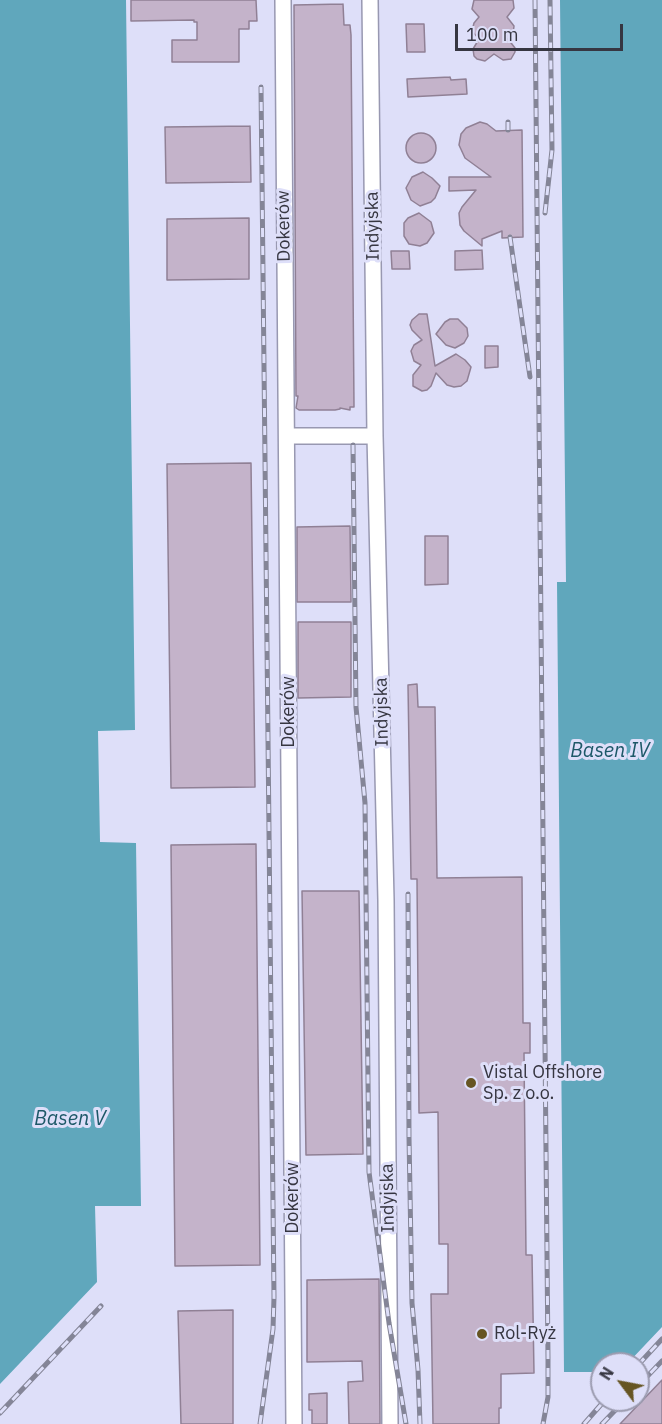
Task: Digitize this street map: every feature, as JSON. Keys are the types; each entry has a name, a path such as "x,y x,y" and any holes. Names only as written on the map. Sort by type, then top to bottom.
{"lane":[{"name":"Dokerów","path":"283,0 294,1424"},
{"name":"Indyjska","path":"370,0 375,436 386,888 390,1424"},
{"path":"286,436 375,436"}],"water":[{"name":"Basen V","path":"0,0 126,0 135,730 98,731 100,842 136,843 141,1206 95,1206 97,1282 0,1384"},
{"name":"Basen IV","path":"560,0 662,0 662,1327 638,1352 590,1352 590,1372 564,1372 557,582 566,582"}],"building":[{"path":"131,0 256,0 257,21 249,21 249,29 239,29 239,62 172,62 172,40 197,40 197,22 194,20 131,21"},
{"path":"474,0 513,0 514,8 507,17 514,26 513,34 508,39 515,48 511,59 503,60 494,54 485,61 474,56 473,49 479,39 472,31 479,17 472,9"},
{"path":"343,4 344,25 350,25 351,35 354,407 350,407 350,410 340,408 299,410 296,408 298,396 296,396 294,5"},
{"path":"406,24 424,24 425,52 407,52"},
{"path":"450,77 451,80 466,79 467,94 408,97 407,79"},
{"path":"480,122 496,131 522,130 523,237 502,238 502,231 482,239 482,246 460,225 459,213 476,190 449,191 449,177 491,177 465,158 459,145 461,134 466,128"},
{"path":"250,126 251,182 166,183 165,127"},
{"path":"421,133 432,137 436,148 432,159 421,163 410,159 406,148 410,137"},
{"path":"423,172 440,186 431,202 420,206 411,200 406,188 412,177"},
{"path":"419,213 431,222 434,233 427,243 420,246 409,244 404,236 404,223 408,218"},
{"path":"249,218 249,279 167,280 167,219"},
{"path":"482,250 483,269 455,270 455,251"},
{"path":"391,251 409,251 410,269 392,269"},
{"path":"419,314 427,314 435,366 456,354 471,367 467,381 461,386 447,385 436,373 427,390 422,391 413,386 413,375 421,365 414,361 411,351 414,345 422,340 410,325"},
{"path":"450,319 458,319 467,328 468,336 464,343 455,348 446,345 436,334"},
{"path":"485,346 498,346 498,367 485,368"},
{"path":"251,463 255,787 171,788 167,464"},
{"path":"350,526 351,602 297,602 297,527"},
{"path":"425,536 448,536 448,584 425,585"},
{"path":"298,622 351,622 351,697 298,698"},
{"name":"Vistal Offshore Sp. z o.o.","path":"417,684 418,707 435,707 437,878 522,877 523,1023 530,1023 530,1053 524,1053 526,1255 532,1255 534,1373 501,1374 499,1424 433,1424 431,1294 448,1294 448,1244 439,1244 438,1112 419,1113 417,879 411,879 408,685"},
{"path":"256,844 260,1265 175,1266 171,845"},
{"path":"302,891 359,891 363,1154 306,1155"},
{"path":"379,1279 380,1424 349,1424 348,1382 363,1381 362,1361 307,1362 307,1280"},
{"path":"233,1310 233,1424 181,1424 178,1311"},
{"path":"662,1380 662,1424 620,1424 631,1412 650,1412 650,1393"},
{"path":"327,1393 327,1424 312,1424 309,1394"}],"railway":[{"path":"535,0 548,1357 548,1397 543,1424"},
{"path":"545,213 552,150 550,0"},
{"path":"260,1424 273,1329 274,1297 261,87"},
{"path":"508,122 508,130"},
{"path":"510,237 530,377"},
{"path":"353,445 356,707 365,803 369,1172 389,1323 406,1424"},
{"path":"408,894 412,1303 420,1424"},
{"path":"0,1413 101,1306"},
{"path":"650,1352 662,1339"},
{"path":"650,1374 662,1361"},
{"path":"584,1424 594,1412"},
{"path":"602,1424 614,1412"}],"place":[{"name":"Vistal Offshore Sp. z o.o.","path":"471,1083"},
{"name":"Rol-Ryż","path":"482,1334"}]}
